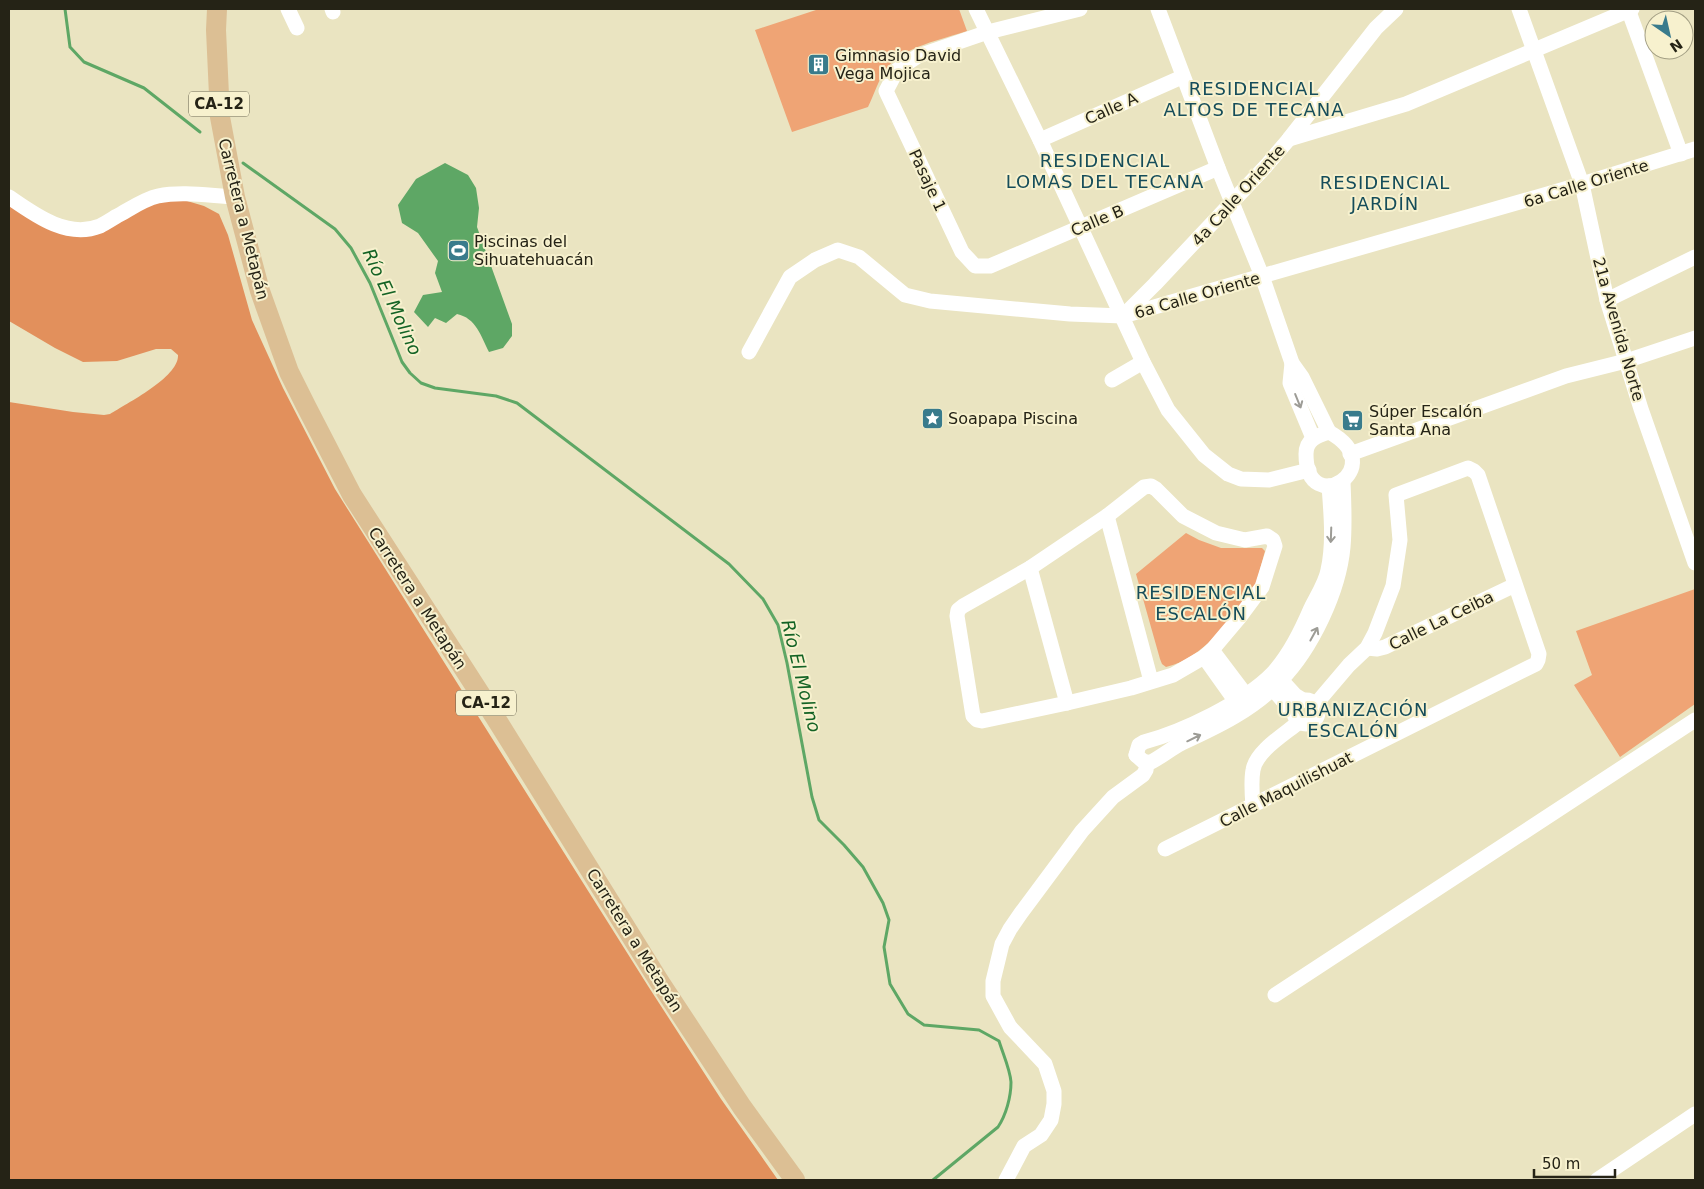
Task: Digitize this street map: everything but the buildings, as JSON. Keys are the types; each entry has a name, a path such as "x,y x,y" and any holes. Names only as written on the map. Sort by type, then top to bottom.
{"main road":[{"name":"Carretera a Metapán","path":"217,9 216,30 220,117 235,197 260,291 289,372 352,495 500,725 659,981 742,1107 795,1180"}],"street":[{"path":"288,9 297,28"},
{"path":"976,9 1040,140 1143,362 1168,410 1204,455 1228,474 1241,479 1269,480 1309,470"},
{"path":"988,32 1080,9"},
{"path":"1158,9 1182,77 1262,276 1292,363 1302,377 1329,432 1340,438 1350,454 1351,471 1336,484 1320,484 1309,470 1306,449 1313,438 1329,432"},
{"path":"1289,138 1376,28 1396,9"},
{"name":"21a Avenida Norte","path":"1519,9 1582,184 1607,300 1695,563"},
{"path":"1629,9 1688,152"},
{"name":"4a Calle Oriente","path":"1123,316 1233,202 1289,138 1406,104 1629,9"},
{"name":"Pasaje 1","path":"975,266 962,252 886,90 897,70 918,56 988,32"},
{"name":"Calle A","path":"1040,140 1182,77"},
{"name":"6a Calle Oriente","path":"748,352 790,277 815,260 838,250 860,257 905,296 1070,314 1123,316 1688,152"},
{"name":"Calle B","path":"975,266 990,266 1218,168"},
{"path":"9,197 37,216 65,229 84,229 99,226 138,204 157,196 235,197"},
{"path":"1607,300 1695,257"},
{"path":"1350,454 1566,376 1626,361 1695,338"},
{"path":"1112,380 1143,362"},
{"path":"1292,363 1290,383 1313,438"},
{"path":"1297,718 1296,705 1309,702 1367,648 1375,633 1393,586 1400,540 1396,495 1468,468 1474,471 1478,475 1515,584"},
{"path":"1143,758 1173,748 1222,724 1244,702 1273,680 1294,644 1328,571 1331,520 1336,484"},
{"path":"1151,486 1183,516 1216,533 1244,540 1267,536 1275,546 1262,588 1208,654 1173,674 1151,681 1067,704 982,721 977,720 973,716 957,616 958,610 1030,568 1106,516 1144,487 1151,486"},
{"path":"1106,516 1151,681"},
{"path":"1030,568 1067,704"},
{"name":"Calle La Ceiba","path":"1367,648 1377,649 1385,647 1515,584"},
{"name":"Calle Maquilishuat","path":"1166,849 1536,664 1539,654 1515,584"},
{"path":"1208,654 1244,702"},
{"path":"1273,680 1317,709 1316,718 1308,723 1297,718 1273,680"},
{"path":"1006,1180 1024,1146 1041,1135 1051,1120 1054,1091 1045,1064 1010,1027 993,996 993,982 1002,944 1026,905 1082,831 1113,797 1143,775 1146,770 1139,745 1244,702"},
{"path":"1253,806 1253,768 1258,757 1297,718"},
{"path":"1275,995 1695,720"},
{"path":"1596,1180 1695,1114"}],"shaded area":[{"path":"819,9 959,9 967,31 903,54 887,68 868,107 792,132 755,30"},
{"name":"Piscinas del Sihuatehuacán","path":"445,163 468,175 476,188 479,208 477,227 512,324 512,336 503,348 489,352 477,328 464,316 457,314 446,323 435,318 428,327 414,312 423,295 442,292 435,273 438,261 418,233 402,223 398,205 416,179"},
{"path":"177,198 204,206 219,214 228,235 252,320 283,388 335,489 648,986 721,1099 778,1180 9,1180 9,402 73,412 110,414 151,389 170,372 176,363 178,355 171,349 156,349 117,361 83,362 9,321 9,203 71,233 146,205"},
{"path":"1186,533 1221,548 1262,548 1265,551 1252,593 1224,626 1204,647 1192,656 1166,667 1160,659 1136,574"},
{"path":"1695,589 1695,704 1620,757 1574,685 1592,675 1576,631"}],"waterway":[{"name":"Río El Molino","path":"65,9 70,47 84,62 144,88 200,132"},
{"name":"Río El Molino","path":"243,163 335,229 351,248 370,283 402,362 421,383 435,388 496,396 517,403 729,564 763,599 778,625 812,797 819,820 863,867 883,903 889,920 884,947 890,984 908,1014 924,1025 979,1030 999,1041 1008,1067 1011,1082 1010,1094 1006,1111 998,1127 933,1180"}],"place":[{"name":"Gimnasio David Vega Mojica","path":"819,64"},
{"name":"Piscinas del Sihuatehuacán","path":"458,250"},
{"name":"Soapapa Piscina","path":"932,418"},
{"name":"Súper Escalón Santa Ana","path":"1353,420"}],"district":[{"name":"RESIDENCIAL ALTOS DE TECANA","path":"1254,99"},
{"name":"RESIDENCIAL LOMAS DEL TECANA","path":"1105,171"},
{"name":"RESIDENCIAL JARDÍN","path":"1385,193"},
{"name":"RESIDENCIAL ESCALÓN","path":"1201,603"},
{"name":"URBANIZACIÓN ESCALÓN","path":"1353,720"}]}
